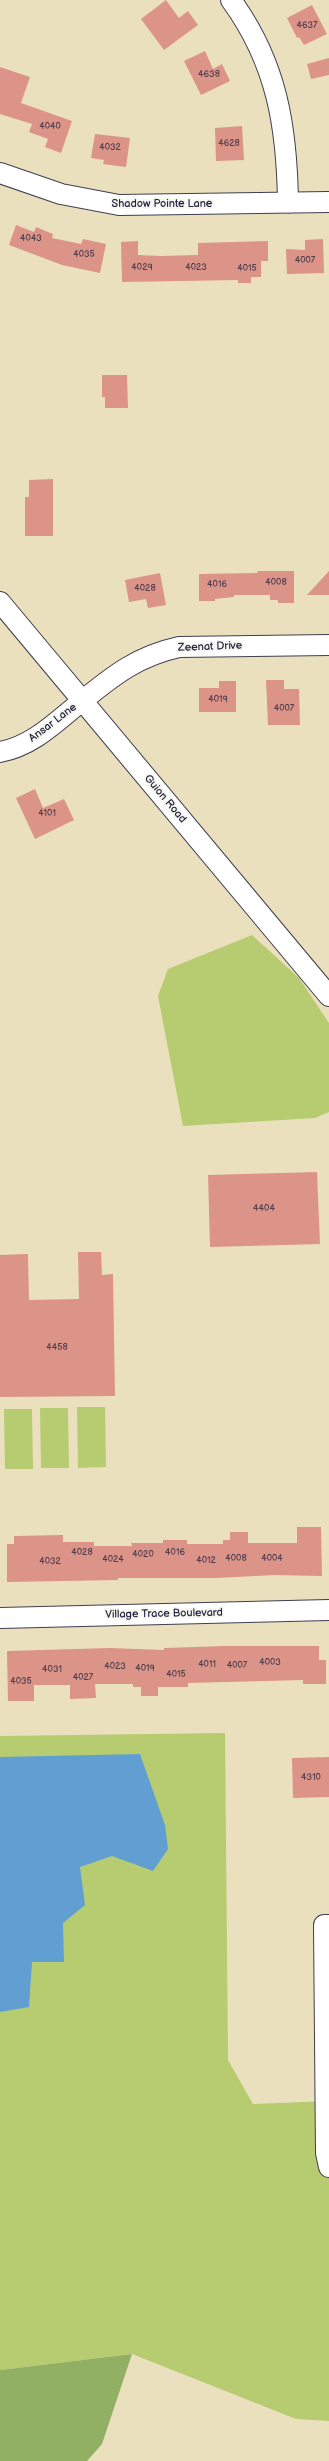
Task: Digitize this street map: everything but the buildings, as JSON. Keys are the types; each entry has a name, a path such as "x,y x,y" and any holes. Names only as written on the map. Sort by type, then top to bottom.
{"street":[{"path":"231,0 261,52 277,96 287,151 288,203"},
{"name":"Shadow Pointe Lane","path":"0,173 61,194 104,204 329,202"},
{"name":"Guion Road","path":"0,602 329,996"},
{"name":"Zeenat Drive","path":"83,700 131,665 148,655 179,646 329,645"},
{"name":"Ansar Lane","path":"0,752 36,738 83,700"},
{"name":"Village Trace Boulevard","path":"0,1618 329,1610"},
{"path":"329,1925 324,1925 324,2067 326,2154 329,2167"}],"green space":[{"path":"252,935 299,978 329,1023 329,1112 315,1118 183,1126 158,996 168,969"},
{"path":"77,1407 105,1407 106,1467 78,1468"},
{"path":"40,1408 68,1408 69,1468 41,1468"},
{"path":"4,1409 32,1409 33,1469 5,1469"},
{"path":"225,1733 228,2060 253,2104 329,2101 329,2421 296,2419 132,2354 0,2370 0,1736"},
{"path":"132,2354 102,2444 87,2461 0,2461 0,2370"}],"water":[{"path":"140,1754 165,1825 168,1849 153,1871 112,1856 80,1867 85,1905 63,1923 64,1962 32,1962 29,2007 0,2012 0,1757"}]}
